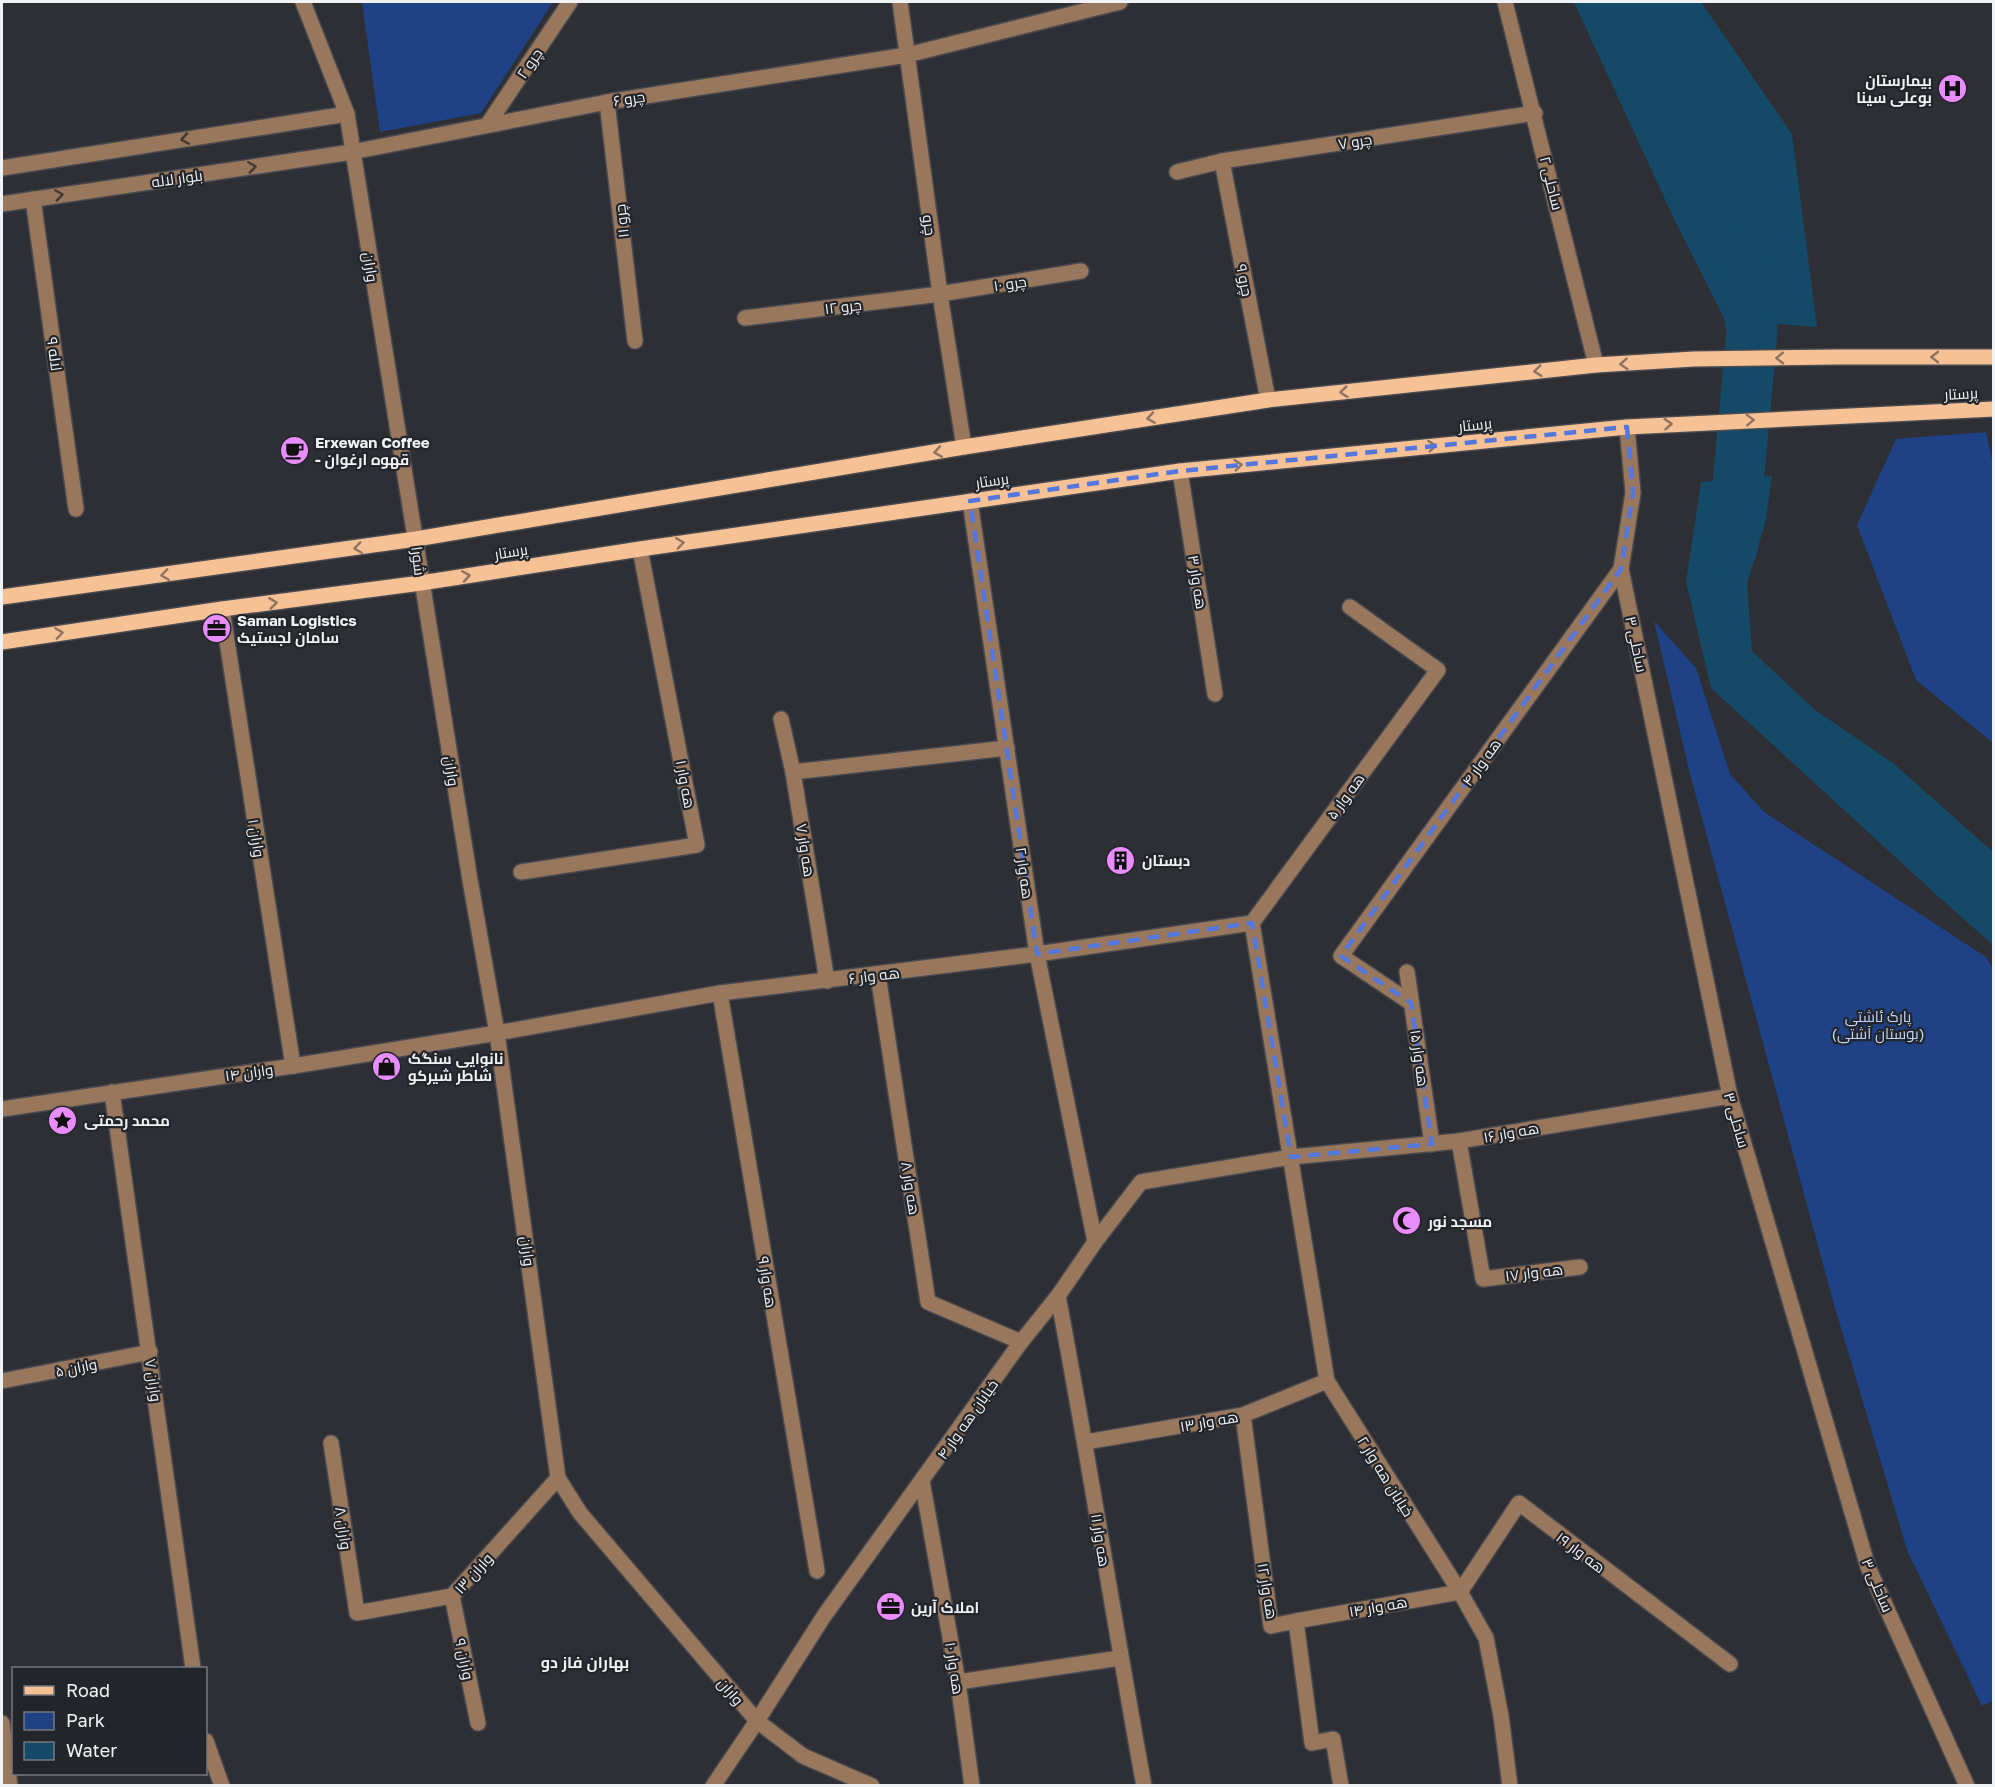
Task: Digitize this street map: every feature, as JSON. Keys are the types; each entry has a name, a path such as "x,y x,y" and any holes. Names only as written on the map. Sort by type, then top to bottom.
{"main road":[{"name":"پرستار","path":"2,597 416,539 964,447 1268,400 1596,365 1694,359 1994,357"},
{"name":"پرستار","path":"2,642 222,609 422,583 1180,471 1626,427 1994,409"}],"street":[{"name":"واران","path":"303,2 347,114 416,539"},
{"name":"چرو ۲","path":"488,124 570,2"},
{"name":"چرو","path":"900,2 940,294 964,447"},
{"name":"چرو ۶","path":"352,152 606,102 907,55 1120,2"},
{"name":"ساحلی ۲","path":"1505,2 1535,113 1596,365"},
{"name":"چرو ۱۱","path":"606,102 635,341"},
{"name":"چرو ۷","path":"1177,172 1222,161 1535,113"},
{"path":"2,168 347,114"},
{"name":"بلوار لاله","path":"2,204 352,152"},
{"name":"چرو ۹","path":"1222,161 1268,400"},
{"name":"لاله ۹","path":"33,199 76,509"},
{"name":"چرو ۱۰","path":"940,294 1081,271"},
{"name":"چرو ۱۲","path":"745,318 940,294"},
{"name":"ساحلی ۳","path":"1626,427 1634,494 1621,569 1730,1096 1868,1567 1967,1785"},
{"name":"هه وار ۳","path":"1180,471 1215,694"},
{"name":"هه وار ۲","path":"970,501 1037,954 1095,1242"},
{"name":"شورا","path":"416,539 422,583"},
{"name":"هه وار ۱","path":"521,872 697,845 640,549"},
{"name":"هه وار ۴","path":"1411,1002 1341,956 1621,569"},
{"name":"واران","path":"422,583 497,1033 558,1478 580,1513 758,1721 803,1756 872,1785"},
{"name":"هه وار ۵","path":"1252,923 1438,670 1350,607"},
{"name":"واران ۱","path":"222,609 293,1066"},
{"name":"هه وار ۷","path":"781,719 793,772 827,981"},
{"path":"793,772 1007,748"},
{"name":"هه وار ۶","path":"497,1033 720,993 878,975 1252,923"},
{"name":"خیابان هه وار ۲","path":"1252,923 1327,1381 1460,1592 1486,1638 1501,1716 1510,1785"},
{"name":"هه وار ۱۵","path":"1407,972 1432,1144"},
{"name":"هه وار ۸","path":"878,975 928,1302 1021,1342"},
{"name":"هه وار ۹","path":"720,993 816,1571"},
{"name":"واران ۱۴","path":"2,1109 497,1033"},
{"name":"واران ۷","path":"112,1092 193,1667"},
{"name":"هه وار ۱۶","path":"1291,1157 1459,1141 1730,1096"},
{"name":"هه وار ۱۷","path":"1459,1141 1483,1279 1580,1267"},
{"name":"خیابان هه وار ۴","path":"713,1785 758,1721 824,1616 1021,1342 1058,1296 1095,1242 1141,1182 1291,1157"},
{"name":"هه وار ۱۱","path":"1058,1296 1086,1442 1120,1658 1144,1785"},
{"name":"واران ۵","path":"2,1381 150,1352"},
{"name":"هه وار ۱۳","path":"1086,1442 1243,1415 1327,1381"},
{"name":"هه وار ۱۲","path":"1243,1415 1271,1626 1296,1621 1312,1743 1333,1739 1341,1785"},
{"name":"واران ۸","path":"332,1443 357,1613"},
{"name":"واران ۱۳","path":"357,1613 452,1596 558,1478"},
{"name":"هه وار ۱۰","path":"922,1481 958,1682 972,1785"},
{"name":"هه وار ۱۹","path":"1460,1592 1519,1503 1730,1664"},
{"name":"هه وار ۱۴","path":"1296,1621 1460,1592"},
{"name":"واران ۹","path":"452,1596 478,1723"},
{"path":"958,1682 1120,1658"},
{"path":"2,1724 10,1785"},
{"path":"207,1744 222,1785"}],"highlighted area":[{"path":"1627,427 1633,493 1621,569 1341,956 1411,1003 1432,1144 1291,1157 1252,923 1037,954 970,501 1180,471"}],"green space":[{"path":"362,2 553,2 481,113 380,132"},
{"path":"1986,432 1994,469 1993,743 1916,680 1857,525 1896,439"},
{"name":"پارک ئاشتی (بوستان آشتی)","path":"1654,621 1696,668 1730,774 1764,812 1986,957 1993,969 1994,1700 1982,1706 1907,1550 1833,1301 1690,774"}],"water":[{"path":"1574,2 1701,2 1792,134 1817,327 1725,320 1675,221"},
{"path":"1772,476 1766,520 1747,584 1752,651 1815,710 1893,763 1993,852 1993,945 1711,688 1686,582 1701,482"}],"waterway":[{"path":"1732,549 1752,332 1740,252"}],"place":[{"name":"بیمارستان بوعلی سینا","path":"1953,89"},
{"name":"Erxewan Coffee - قهوه ارغوان","path":"294,451"},
{"name":"Saman Logistics سامان لجستیک","path":"216,629"},
{"name":"دبستان","path":"1121,860"},
{"name":"نانوایی سنگک شاطر شیرکو","path":"387,1067"},
{"name":"محمد رحمتی","path":"63,1120"},
{"name":"مسجد نور","path":"1407,1221"},
{"name":"املاک آرین","path":"890,1607"}],"district":[{"name":"بهاران فاز دو","path":"585,1662"}]}
